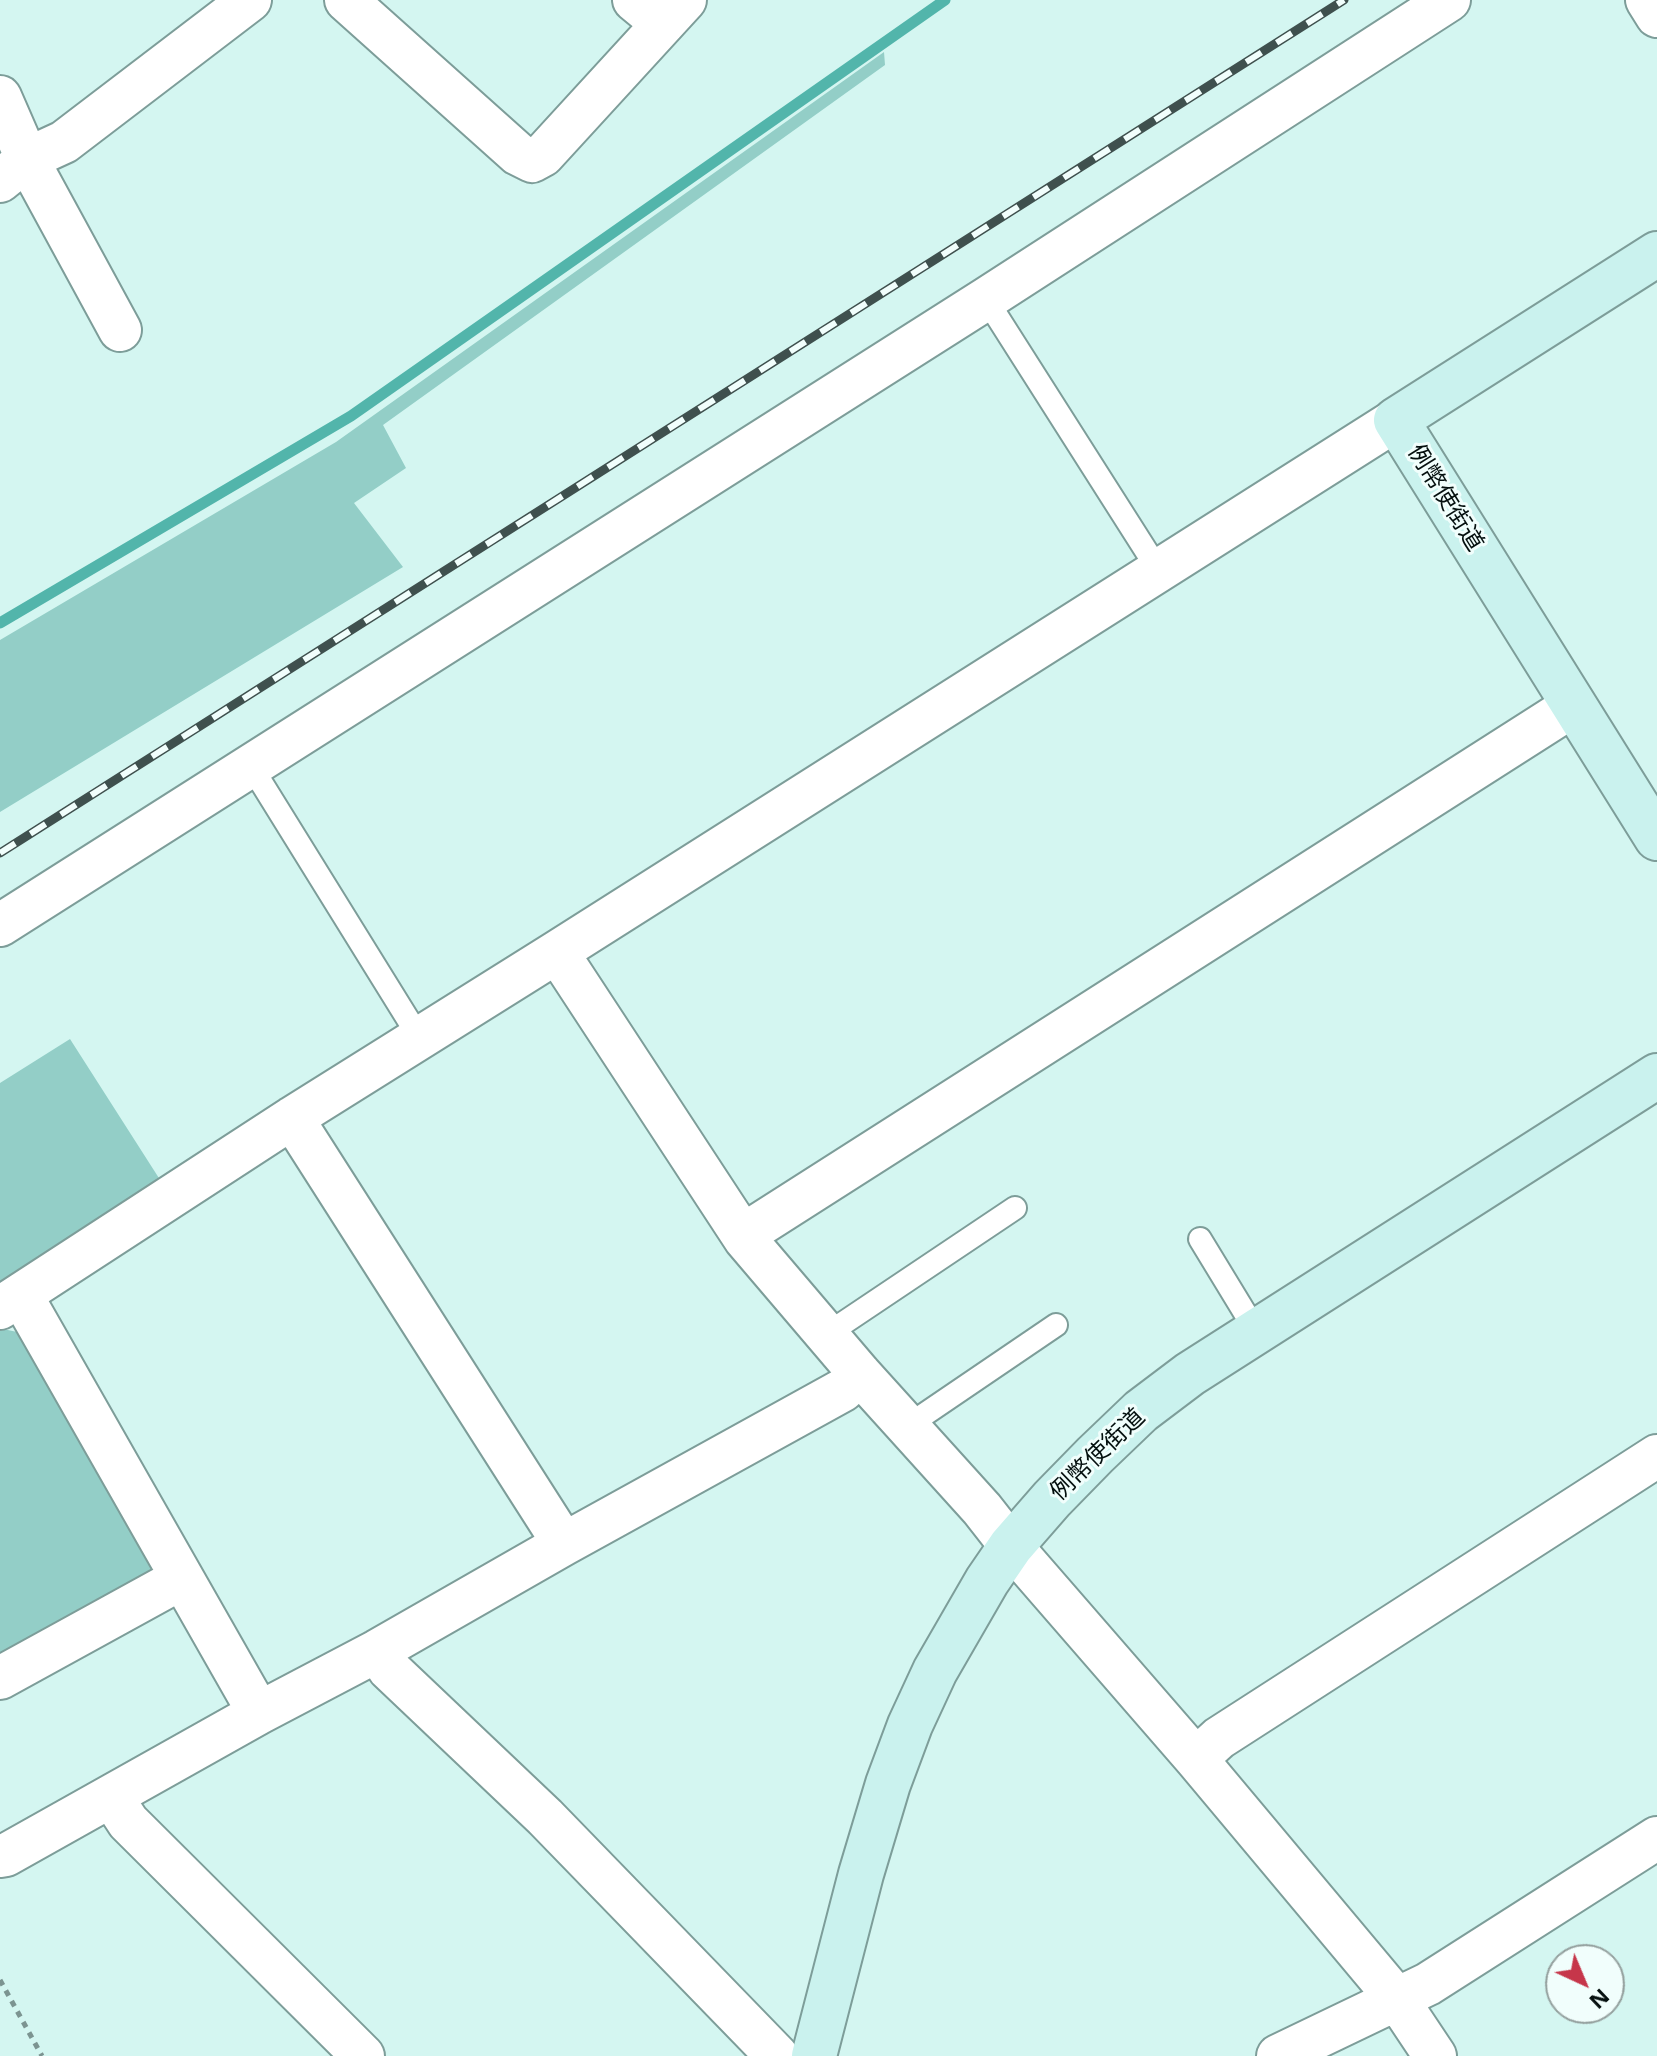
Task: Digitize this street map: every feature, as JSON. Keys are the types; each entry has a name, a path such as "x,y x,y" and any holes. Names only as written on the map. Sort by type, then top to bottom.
{"main road":[{"name":"例幣使街道","path":"1657,254 1396,420 1657,838"},
{"name":"例幣使街道","path":"814,2056 861,1874 888,1784 910,1725 963,1621 1011,1546 1095,1455 1141,1411 1190,1374 1657,1076"}],"street":[{"path":"13,170 64,142 250,0"},
{"path":"346,0 518,154 532,161 543,155 660,8"},
{"path":"0,925 986,299 1449,0"},
{"path":"1647,0 1657,16"},
{"path":"0,97 13,170 120,330"},
{"path":"259,1713 182,1578 10,1302 419,1037 1396,420"},
{"path":"745,1239 759,1225 785,1208 1574,705"},
{"path":"557,952 745,1239 1196,1759 1397,1999 1435,2056"},
{"path":"292,1118 564,1544"},
{"path":"0,1856 377,1651 843,1390 860,1374"},
{"path":"1196,1759 1219,1738 1657,1456"},
{"path":"0,1678 182,1578"},
{"path":"377,1651 389,1669 545,1817 777,2056"},
{"path":"111,1796 128,1822 363,2056"},
{"path":"1278,2056 1428,1984 1657,1838"}],"lane":[{"path":"986,299 1159,571"},
{"path":"251,766 419,1037"},
{"path":"829,1338 842,1324 1015,1208"},
{"path":"1200,1239 1256,1331"},
{"path":"911,1430 925,1414 1056,1325"}],"path":[{"path":"0,1980 42,2056"}],"shaded area":[{"path":"884,52 885,65 383,425 406,468 354,503 403,567 0,812 0,640 336,442"},
{"path":"70,1039 164,1186 0,1291 0,1083"},
{"path":"0,1331 22,1333 156,1575 0,1662"}],"waterway":[{"path":"0,623 351,416 945,0"}],"railway":[{"path":"0,853 1344,0"}]}
